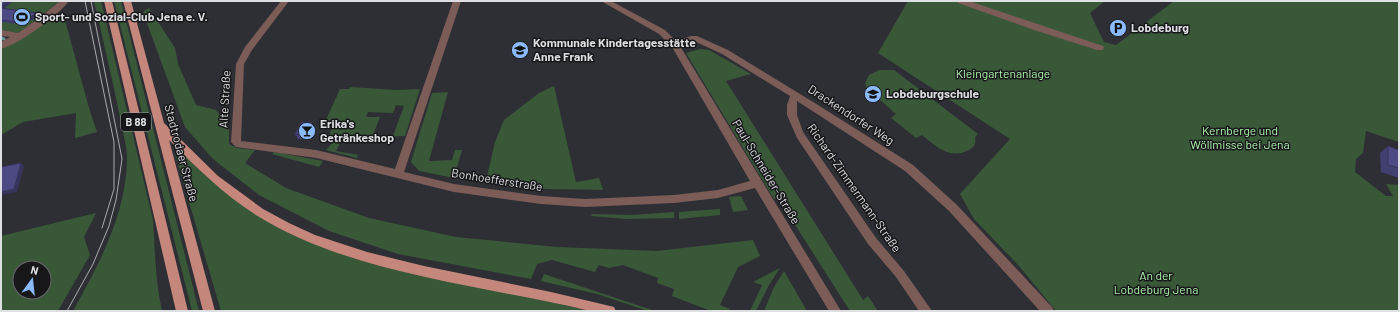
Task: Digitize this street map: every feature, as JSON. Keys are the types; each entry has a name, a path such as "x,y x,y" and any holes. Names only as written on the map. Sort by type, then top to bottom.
{"main road":[{"name":"B 88","path":"108,1 182,311"},
{"name":"Stadtrodaer Straße","path":"127,1 209,311"},
{"path":"160,125 235,195 275,220 305,236 336,248 366,257 426,271 571,300 610,311"}],"street":[{"path":"1,46 20,36 49,15 65,1"},
{"name":"Alte Straße","path":"236,142 240,64 248,49 285,1"},
{"path":"398,175 457,1"},
{"path":"607,1 662,32 676,45"},
{"path":"961,1 1037,28 1100,48"},
{"path":"1,33 20,36"},
{"name":"Drackendorfer Weg","path":"676,45 691,38 697,39 725,52 909,168 953,208 1048,311"},
{"name":"Paul-Schneider-Straße","path":"676,45 757,183 835,311"},
{"name":"Richard-Zimmermann-Straße","path":"795,95 792,100 791,109 794,125 800,135 872,241 900,274 926,311"},
{"name":"Bonhoefferstraße","path":"236,142 247,146 316,154 454,188 541,200 585,203 674,199 718,194 757,183"}],"green space":[{"name":"Sport- und Sozial-Club Jena e. V.","path":"1,1 60,1 19,33 1,31"},
{"path":"94,1 101,1 153,220 157,276 162,311 73,311 93,275 110,236 123,196 126,176 126,146"},
{"path":"114,1 121,1 199,311 192,311"},
{"name":"Kernberge und Wöllmisse bei Jena","path":"908,1 1105,1 1090,13 1104,42 1116,45 1174,1 1399,1 1399,142 1366,131 1363,153 1356,159 1355,172 1386,196 1393,196 1386,184 1399,185 1399,311 1056,311 1019,266 974,219 960,194 1010,139 878,53"},
{"path":"149,8 175,48 178,64 196,105 216,110 229,127 229,144 237,148 255,150 245,163 286,188 369,218 456,237 557,247 657,251 753,240 760,256 738,267 720,305 730,309 728,311 711,311 672,296 674,289 657,283 658,278 623,265 609,268 599,265 595,272 552,260 537,264 531,279 398,254 329,231 259,195 213,159 185,127 143,12"},
{"path":"63,13 97,132 75,138 76,113 23,122 1,135 1,48 51,16"},
{"path":"700,49 709,50 751,74 726,81 863,300 868,296 878,311 850,311 778,198 774,199 686,53"},
{"path":"879,70 894,70 978,134 975,137 974,146 969,150 956,154 944,151 922,135 916,138 891,118 896,114 867,89 865,83 869,75"},
{"path":"554,86 576,182 599,178 603,190 530,188 486,181 495,142 504,120 539,93"},
{"path":"350,87 397,90 420,89 405,136 384,137 385,135 393,136 404,106 396,105 393,113 368,112 366,117 380,117 373,135 344,135 336,151 358,155 357,158 326,150 335,140 328,138 332,128 324,127 325,122 340,89 349,89"},
{"path":"448,92 429,161 452,160 455,150 462,150 454,178 419,171 411,162 432,93"},
{"path":"183,151 213,181 244,206 278,227 313,243 350,256 428,277 590,311 221,311 175,154"},
{"path":"274,152 323,161 319,167 272,154"},
{"path":"741,196 748,210 733,212 729,197"},
{"path":"720,209 720,215 679,219 679,212"},
{"path":"674,212 674,218 626,219 591,216 592,214 631,215"},
{"path":"96,213 84,237 90,255 58,311 1,311 1,236"},
{"path":"780,268 769,285 756,311 750,311 762,285 753,282"},
{"path":"784,271 807,311 764,311 774,287"},
{"path":"544,274 655,311 648,311 597,294 541,281"}],"building":[{"path":"1,1 7,1 1,6"},
{"path":"1,8 36,13 23,23 1,20"},
{"path":"302,122 311,122 304,135 295,134"},
{"path":"1388,146 1399,150 1399,168 1388,165"},
{"path":"21,163 14,189 1,192 1,167"}],"tram line":[{"path":"85,1 114,142 114,189 102,228"},
{"path":"67,311 93,264 109,226 116,200 122,159 91,1"}],"place":[{"name":"Sport- und Sozial-Club Jena e. V.","path":"22,17"},
{"name":"Lobdeburg","path":"1118,28"},
{"name":"Kommunale Kindertagesstätte Anne Frank","path":"520,50"},
{"name":"Lobdeburgschule","path":"873,94"},
{"name":"Erika's Getränkeshop","path":"307,131"}],"park label":[{"name":"Kleingartenanlage","path":"1003,74"},
{"name":"An der Lobdeburg Jena","path":"1156,283"}]}
